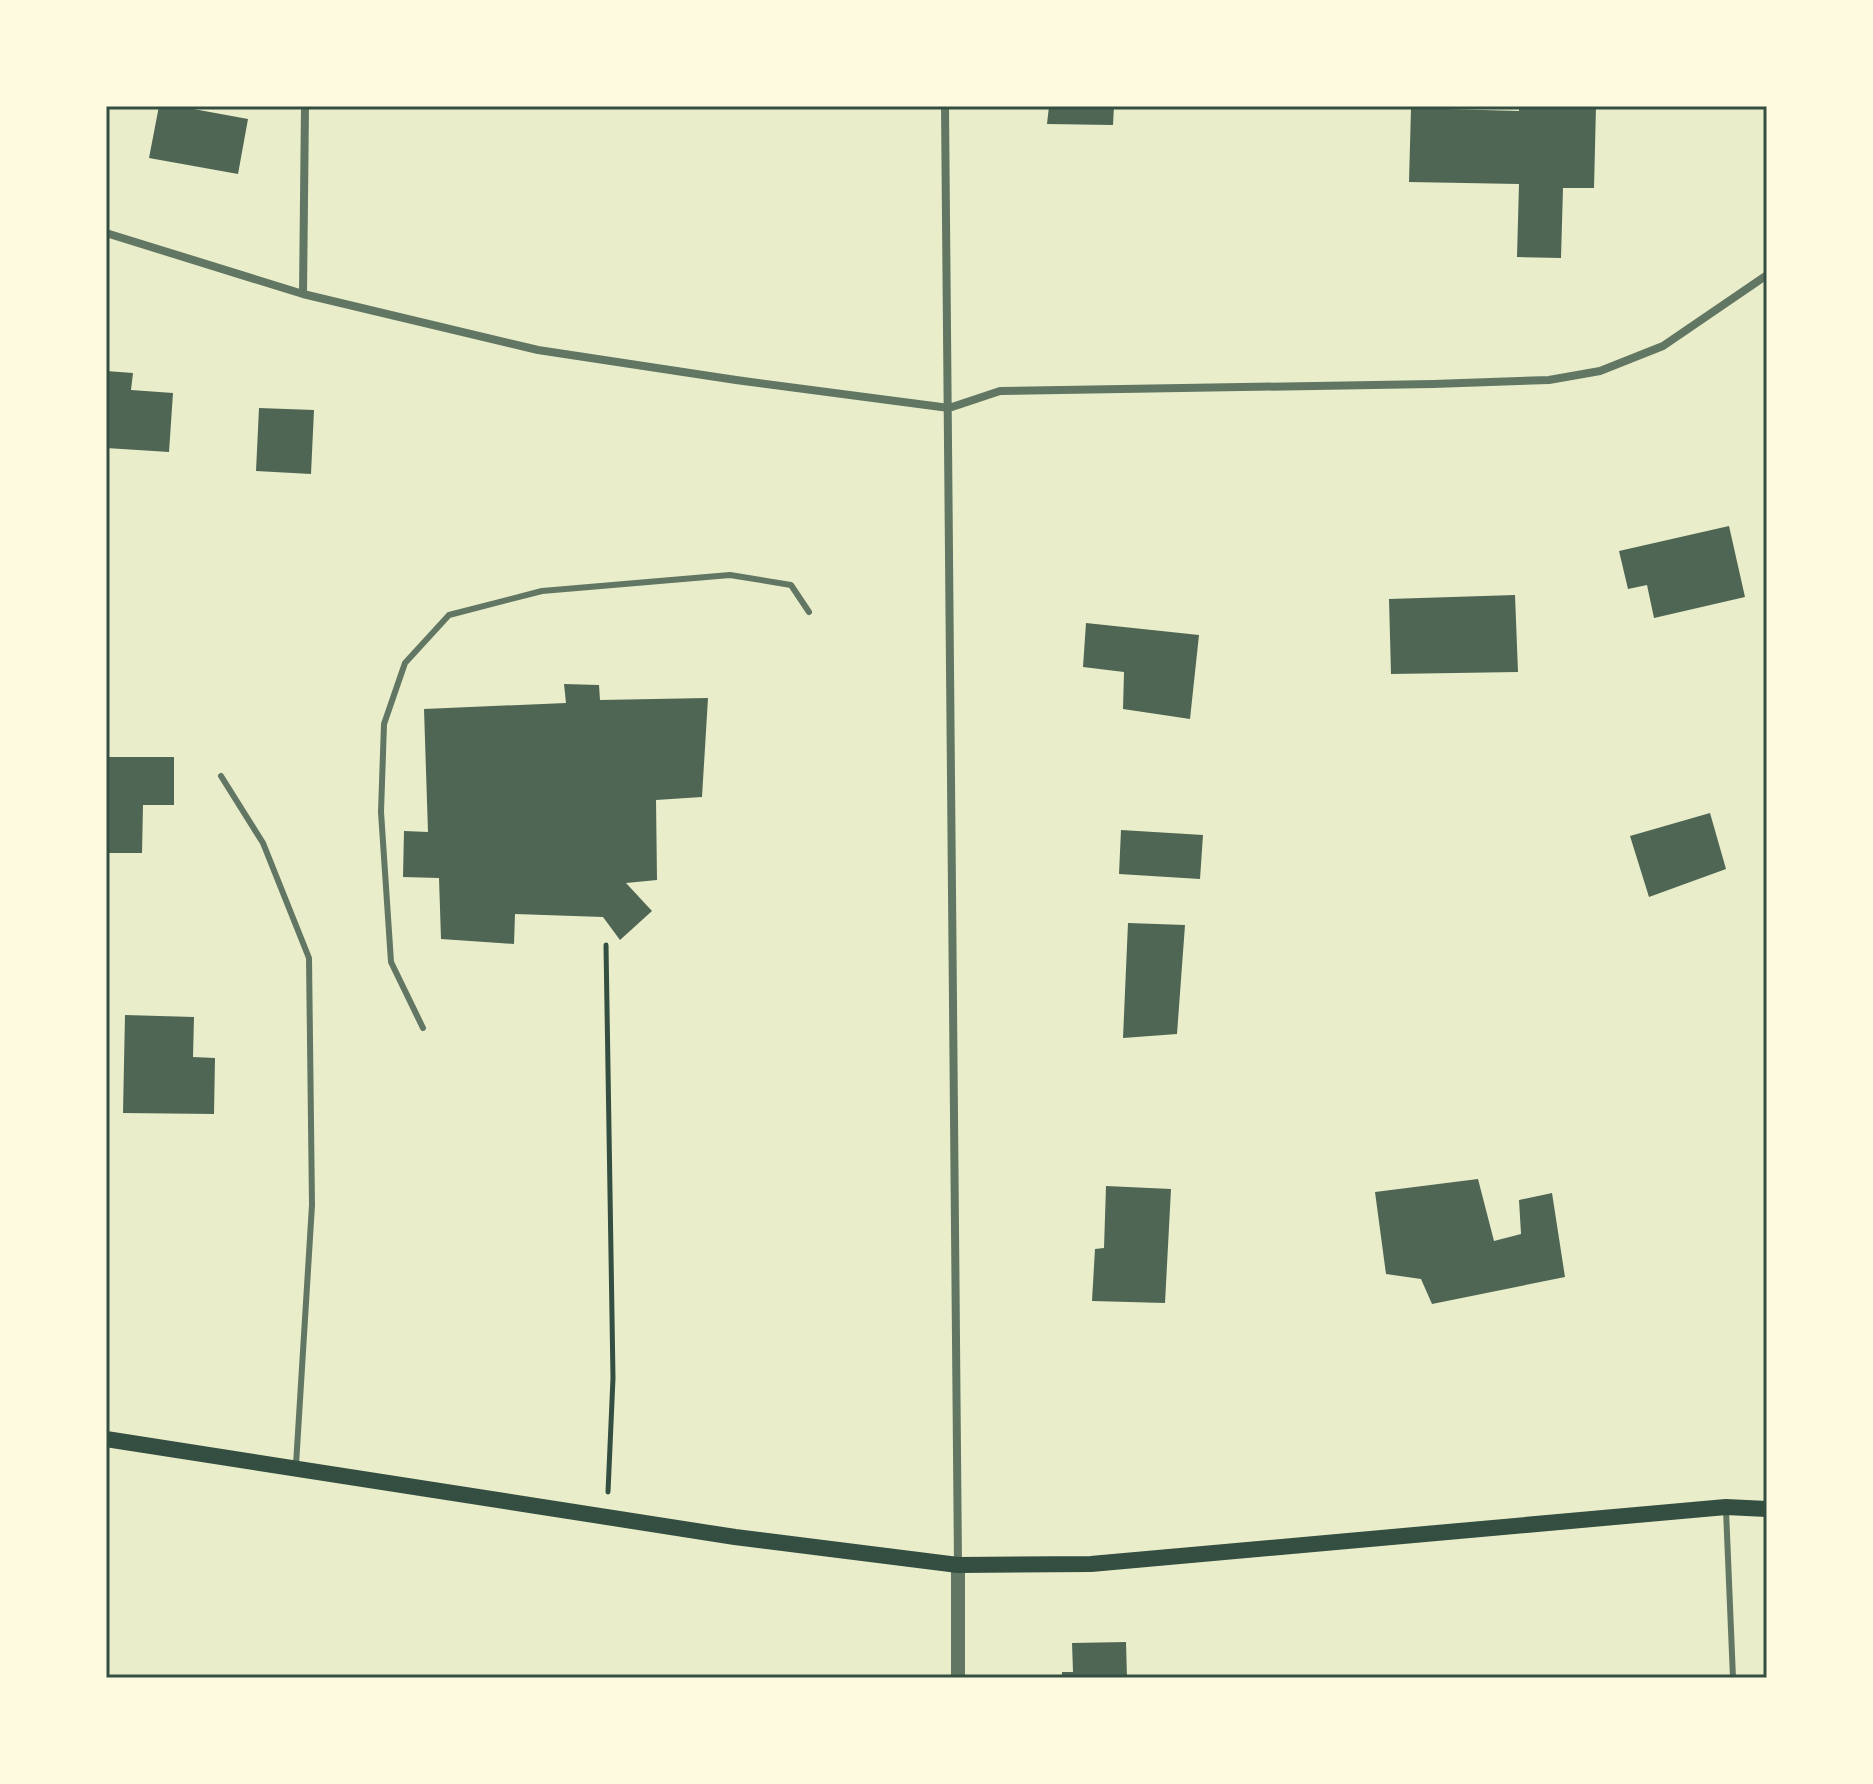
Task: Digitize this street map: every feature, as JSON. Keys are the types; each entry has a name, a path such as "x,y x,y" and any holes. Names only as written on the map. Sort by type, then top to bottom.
{"main road":[{"path":"106,1439 735,1537 958,1565 1091,1564 1726,1507 1767,1509"}],"street":[{"path":"303,294 305,106"},
{"path":"945,106 958,1678"},
{"path":"106,233 303,294 538,350 949,408 1000,391 1549,380 1600,371 1663,346 1767,275"}],"lane":[{"path":"423,1028 391,962 381,812 384,724 405,663 449,615 542,591 730,575 791,585 809,612"},
{"path":"221,776 263,843 309,958 312,1205 296,1469"},
{"path":"1726,1507 1733,1678"}],"path":[{"path":"606,945 613,1378 607,1517"}],"building":[{"path":"159,106 177,106 248,119 238,174 149,158"},
{"path":"1049,106 1114,106 1113,125 1047,124"},
{"path":"1519,106 1596,106 1594,188 1563,188 1561,258 1517,257 1519,184 1409,182 1411,108 1519,111"},
{"path":"106,371 133,373 131,390 173,393 169,452 106,448"},
{"path":"259,408 314,410 311,474 256,471"},
{"path":"1729,526 1745,597 1654,618 1647,585 1628,589 1619,551"},
{"path":"1515,595 1518,672 1391,674 1389,599"},
{"path":"1086,623 1199,635 1190,719 1123,709 1124,672 1083,667"},
{"path":"564,684 599,685 600,700 708,698 702,797 656,800 657,880 626,883 652,911 620,940 603,917 515,914 514,944 441,939 439,878 403,877 404,831 428,832 424,709 566,703"},
{"path":"106,757 174,757 174,805 143,805 142,853 106,853"},
{"path":"1710,813 1726,869 1649,897 1630,836"},
{"path":"1121,830 1203,835 1200,879 1119,874"},
{"path":"1128,923 1185,925 1177,1034 1123,1038"},
{"path":"125,1015 194,1017 193,1057 215,1058 214,1114 123,1113"},
{"path":"1478,1179 1494,1241 1521,1234 1519,1200 1552,1193 1565,1277 1432,1304 1421,1279 1386,1274 1375,1192"},
{"path":"1106,1186 1171,1189 1165,1303 1092,1301 1095,1249 1104,1248"},
{"path":"1126,1642 1127,1678 1062,1678 1062,1672 1073,1672 1072,1643"}]}
